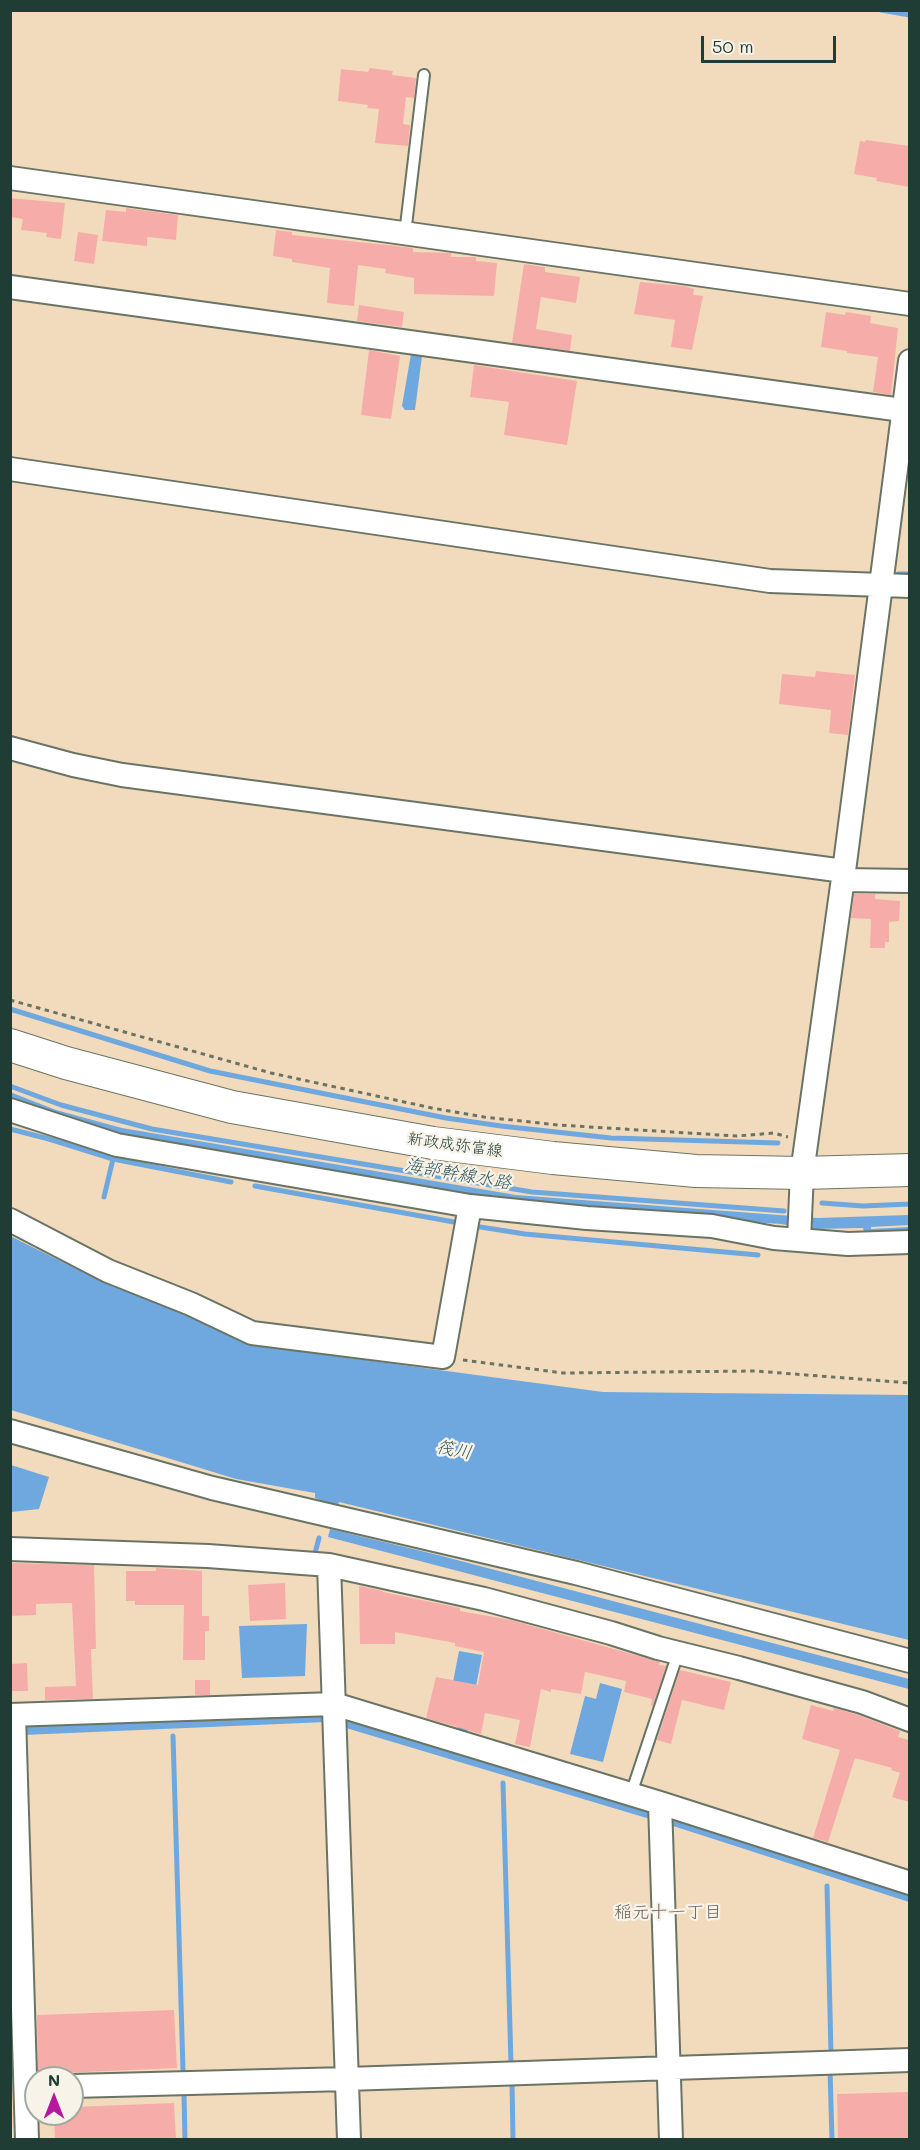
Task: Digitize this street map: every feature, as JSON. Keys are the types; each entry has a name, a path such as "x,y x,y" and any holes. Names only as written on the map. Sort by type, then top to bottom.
{"main road":[{"name":"新政成弥富線","path":"10,1045 66,1063 232,1107 433,1143 553,1158 684,1170 803,1160 909,1170"}],"street":[{"path":"10,178 909,304"},
{"path":"10,287 905,401"},
{"path":"800,1229 803,1160 843,876 909,361"},
{"path":"10,469 770,581 909,586"},
{"path":"10,748 122,775 843,876 909,881"},
{"path":"10,1110 117,1145 470,1206 587,1218 712,1226 774,1238 800,1229 848,1244 909,1242"},
{"path":"10,1220 108,1270 191,1304 252,1333 443,1357 470,1206"},
{"path":"10,1431 212,1488 576,1573 909,1661"},
{"path":"10,1549 208,1556 329,1565 484,1599 862,1702 909,1720"},
{"path":"329,1565 349,2139"},
{"path":"24,2088 13,1723 335,1714 631,1794 660,1811 909,1883"},
{"path":"660,1811 671,2139"},
{"path":"84,2086 909,2060"}],"lane":[{"path":"405,234 424,75"},
{"path":"631,1794 678,1653"}],"path":[{"path":"10,1000 271,1073 432,1108 484,1117 558,1125 737,1136 774,1133 787,1137 803,1160"},
{"path":"443,1357 563,1373 755,1371 909,1383"}],"water":[{"path":"411,354 422,356 415,410 405,410 402,406"},
{"path":"10,1092 56,1110 122,1128 516,1195 818,1218 909,1215 909,1225 871,1227 871,1229 909,1227 909,1232 865,1234 863,1228 811,1229 781,1224 540,1208 120,1137 11,1102"},
{"name":"筏川","path":"10,1236 111,1286 275,1348 603,1392 909,1395 909,1640 339,1502 338,1505 332,1503 330,1507 320,1504 320,1500 315,1498 315,1493 236,1479 11,1410"},
{"path":"11,1465 49,1477 39,1509 11,1512"},
{"path":"330,1529 438,1555 909,1679 909,1689 328,1537"},
{"path":"307,1624 305,1676 242,1678 239,1626"},
{"path":"459,1651 482,1655 467,1733 457,1731 466,1684 453,1682"},
{"path":"600,1683 622,1689 603,1762 570,1754 585,1696 596,1699"},
{"path":"327,1713 909,1891 909,1902 670,1825 326,1722 23,1735 24,1725"}],"building":[{"path":"370,68 393,71 392,75 416,78 414,98 406,97 403,124 410,125 408,146 375,143 379,109 367,108 368,105 338,101 341,69 368,72"},
{"path":"866,140 909,146 909,187 854,174 860,141 865,142"},
{"path":"10,198 65,203 61,239 46,237 47,233 21,230 23,219 10,217"},
{"path":"126,208 178,215 176,240 147,237 147,246 102,241 106,210 126,212"},
{"path":"276,230 292,232 292,235 413,248 413,252 451,253 451,257 476,257 476,261 497,263 494,296 414,294 414,278 385,273 386,269 358,265 354,306 327,303 330,268 292,262 292,259 273,256"},
{"path":"78,232 98,235 94,264 74,261"},
{"path":"524,264 545,267 545,272 580,277 576,303 541,297 536,329 572,335 570,351 512,343"},
{"path":"640,282 684,286 694,289 693,295 703,296 692,350 671,347 675,320 634,314"},
{"path":"359,305 404,312 402,327 357,321"},
{"path":"826,312 871,316 870,323 898,328 891,395 873,392 878,357 821,347"},
{"path":"369,350 400,356 391,419 361,415"},
{"path":"474,365 577,381 567,445 504,435 509,402 470,397"},
{"path":"816,671 855,675 848,735 829,733 831,710 779,704 782,674 815,677"},
{"path":"854,894 875,894 875,899 900,901 899,921 889,922 889,942 885,942 885,948 870,948 871,919 851,918"},
{"path":"10,1563 94,1565 96,1649 91,1649 93,1699 45,1700 45,1687 76,1686 72,1603 36,1604 36,1615 10,1616"},
{"path":"156,1568 202,1571 202,1616 209,1616 209,1631 205,1631 205,1660 183,1660 184,1605 135,1605 135,1601 126,1601 126,1571 156,1571"},
{"path":"285,1583 286,1619 250,1621 248,1585"},
{"path":"359,1586 460,1608 460,1611 511,1620 660,1662 659,1665 666,1666 653,1706 651,1705 652,1699 624,1692 626,1681 585,1672 581,1694 541,1689 530,1747 515,1744 520,1720 485,1713 481,1734 426,1718 436,1677 478,1685 484,1652 455,1646 455,1643 395,1632 395,1644 360,1644"},
{"path":"27,1663 28,1691 10,1691 10,1664"},
{"path":"680,1670 731,1682 724,1710 682,1700 671,1744 657,1740"},
{"path":"195,1680 210,1680 210,1695 195,1695"},
{"path":"811,1705 833,1711 834,1708 858,1715 900,1731 898,1737 909,1740 909,1802 892,1797 900,1773 891,1770 892,1768 855,1758 828,1842 813,1838 840,1750 802,1739"},
{"path":"174,2010 177,2068 84,2072 84,2066 38,2066 37,2015"},
{"path":"909,2092 909,2139 838,2139 837,2094"},
{"path":"174,2103 176,2139 55,2139 54,2126 84,2126 84,2107"}],"waterway":[{"path":"881,10 910,15"},
{"path":"898,574 910,574"},
{"path":"10,1009 210,1071 446,1118 611,1138 778,1143"},
{"name":"海部幹線水路","path":"10,1086 61,1105 152,1129 532,1192 784,1211"},
{"path":"10,1129 113,1159 231,1182"},
{"path":"104,1197 113,1159"},
{"path":"255,1186 454,1222"},
{"path":"822,1203 863,1206 910,1204"},
{"path":"474,1226 525,1234 758,1255"},
{"path":"315,1553 319,1538"},
{"path":"173,1736 183,2070"},
{"path":"503,1783 511,2064"},
{"path":"827,1886 831,2054"},
{"path":"830,2069 832,2140"},
{"path":"512,2082 513,2140"},
{"path":"184,2094 185,2140"}],"district":[{"name":"稲元十一丁目","path":"668,1912"}]}
